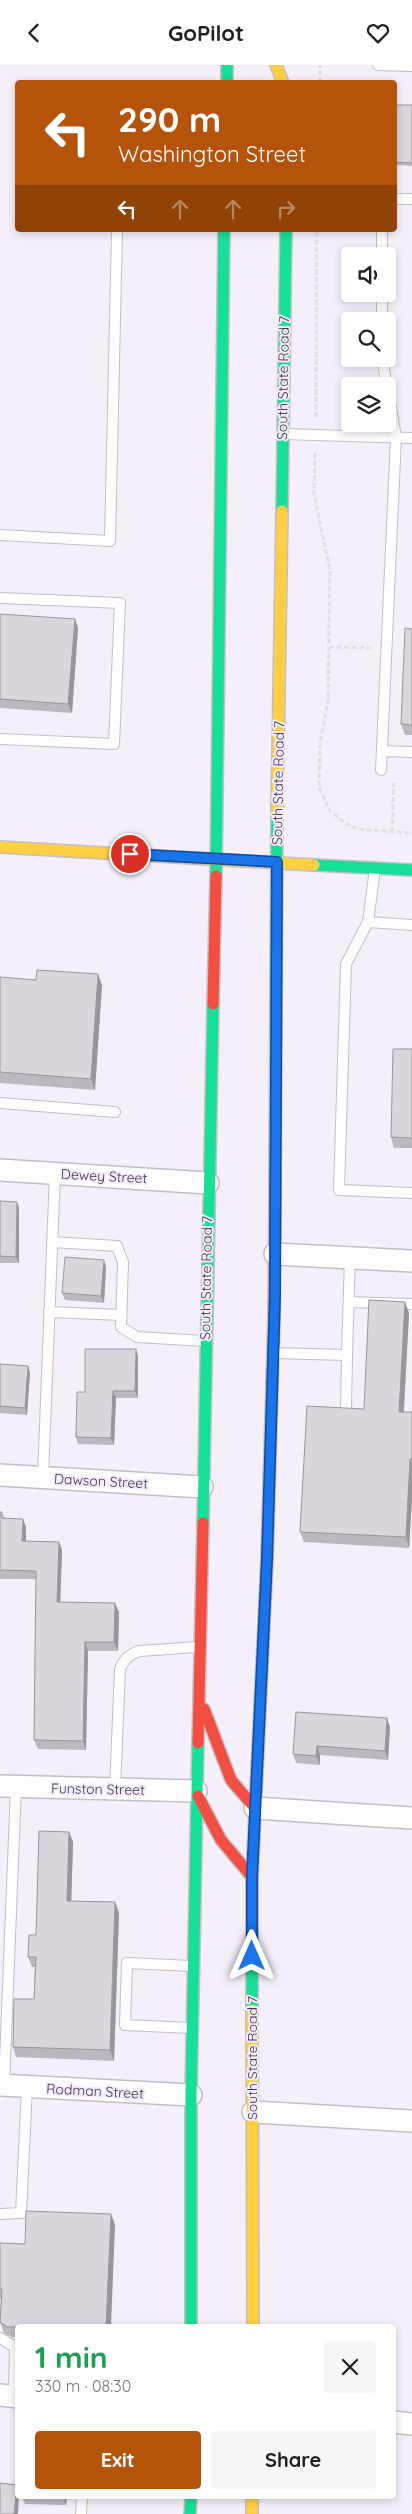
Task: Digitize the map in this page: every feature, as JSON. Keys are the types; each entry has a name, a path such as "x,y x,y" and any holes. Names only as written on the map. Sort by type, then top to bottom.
{"main road":[{"path":"227,65 227,80"},
{"path":"276,65 282,80"},
{"path":"288,65 288,80"},
{"name":"South State Road 7","path":"191,2324 191,2095 199,1696 198,1647 216,858 224,232"},
{"name":"South State Road 7","path":"253,2324 252,1877 267,1559 275,1253 277,862 286,232"},
{"path":"0,847 412,870"},
{"path":"199,1696 231,1780 256,1808"},
{"path":"196,1791 221,1840 252,1877"},
{"path":"190,2514 191,2499"},
{"path":"252,2499 252,2514"}],"street":[{"name":"Dewey Street","path":"0,1170 208,1183"},
{"path":"275,1253 412,1261"},
{"name":"Dawson Street","path":"0,1475 202,1487"},
{"name":"Funston Street","path":"8,1786 196,1791"},
{"path":"256,1808 412,1818"},
{"name":"Rodman Street","path":"2,2085 191,2095"},
{"path":"252,2112 412,2121"},
{"path":"396,2423 412,2424"}],"lane":[{"path":"378,65 412,66"},
{"path":"397,199 412,199"},
{"path":"0,535 110,541 117,232"},
{"path":"382,232 382,247"},
{"path":"381,770 395,432"},
{"path":"282,434 412,438"},
{"path":"0,598 120,603 114,744 0,739"},
{"path":"382,751 412,752"},
{"path":"376,868 368,922 346,964 339,1190 412,1193"},
{"path":"368,922 412,925"},
{"path":"0,1103 115,1112"},
{"path":"43,1477 55,1173"},
{"path":"52,1242 117,1246 123,1262 121,1327 137,1337 205,1341"},
{"path":"346,1409 350,1257"},
{"path":"349,1302 412,1304"},
{"path":"49,1312 121,1315"},
{"path":"272,1353 347,1355"},
{"path":"115,1789 120,1669 124,1661 130,1655 139,1651 198,1647"},
{"path":"2,2085 8,1786"},
{"path":"192,2028 125,2025 127,1963 193,1966"},
{"path":"0,2214 21,2213 28,2087"},
{"path":"0,2338 15,2347 11,2396"},
{"path":"82,2499 82,2514"}],"path":[{"path":"320,65 320,80"},
{"path":"317,232 314,495 330,570 328,699 320,746 319,787 330,811 345,823 358,829 412,833"},
{"path":"328,647 386,649"},
{"path":"392,832 395,752"}],"building":[{"path":"397,105 412,105 412,163 397,162"},
{"path":"0,614 75,619 68,704 0,699"},
{"path":"405,628 412,629 412,725 401,724"},
{"path":"37,970 98,974 91,1079 0,1072 0,977 36,980"},
{"path":"393,1049 412,1049 412,1138 391,1137"},
{"path":"0,1201 17,1202 16,1257 0,1256"},
{"path":"65,1257 104,1260 101,1296 62,1293"},
{"path":"369,1300 405,1302 399,1412 412,1412 412,1459 410,1459 406,1537 300,1532 307,1406 364,1409"},
{"path":"85,1349 136,1349 135,1391 113,1391 111,1438 76,1437 77,1392 85,1392"},
{"path":"0,1364 28,1366 25,1408 0,1406"},
{"path":"0,1512 2,1512 2,1518 23,1519 22,1541 59,1542 57,1602 115,1603 114,1642 85,1642 83,1741 34,1740 36,1571 0,1570"},
{"path":"296,1712 387,1718 385,1751 317,1746 316,1756 293,1754"},
{"path":"39,1831 69,1832 67,1901 115,1902 110,2050 13,2047 14,1999 34,1999 36,1957 28,1957 29,1935 36,1935"},
{"path":"26,2211 111,2214 106,2324 15,2324 15,2327 8,2327 0,2322 2,2289 0,2289 0,2243 25,2244"},
{"path":"0,2483 15,2485 14,2514 0,2514"}],"traffic: fast":[{"path":"227,65 227,80"},
{"path":"216,876 224,232"},
{"path":"282,511 286,232"},
{"path":"275,1179 277,814"},
{"path":"314,865 412,870"},
{"path":"203,1523 213,1004"},
{"path":"252,2010 252,1877 267,1559 274,1314"},
{"path":"191,2324 191,2095 198,1743"},
{"path":"190,2514 191,2499"}],"traffic: slow":[{"path":"276,65 282,80"},
{"path":"277,814 282,511"},
{"path":"0,847 314,865"},
{"path":"252,2010 253,2324"},
{"path":"252,2499 252,2514"}],"traffic: jam":[{"path":"213,1004 216,876"},
{"path":"274,1314 275,1179"},
{"path":"198,1743 203,1523"},
{"path":"204,1709 231,1780 255,1808"},
{"path":"198,1796 221,1840 252,1877"}],"route":[{"path":"130,854 277,862 275,922 275,1296 267,1559 252,1877 252,1956"}]}
